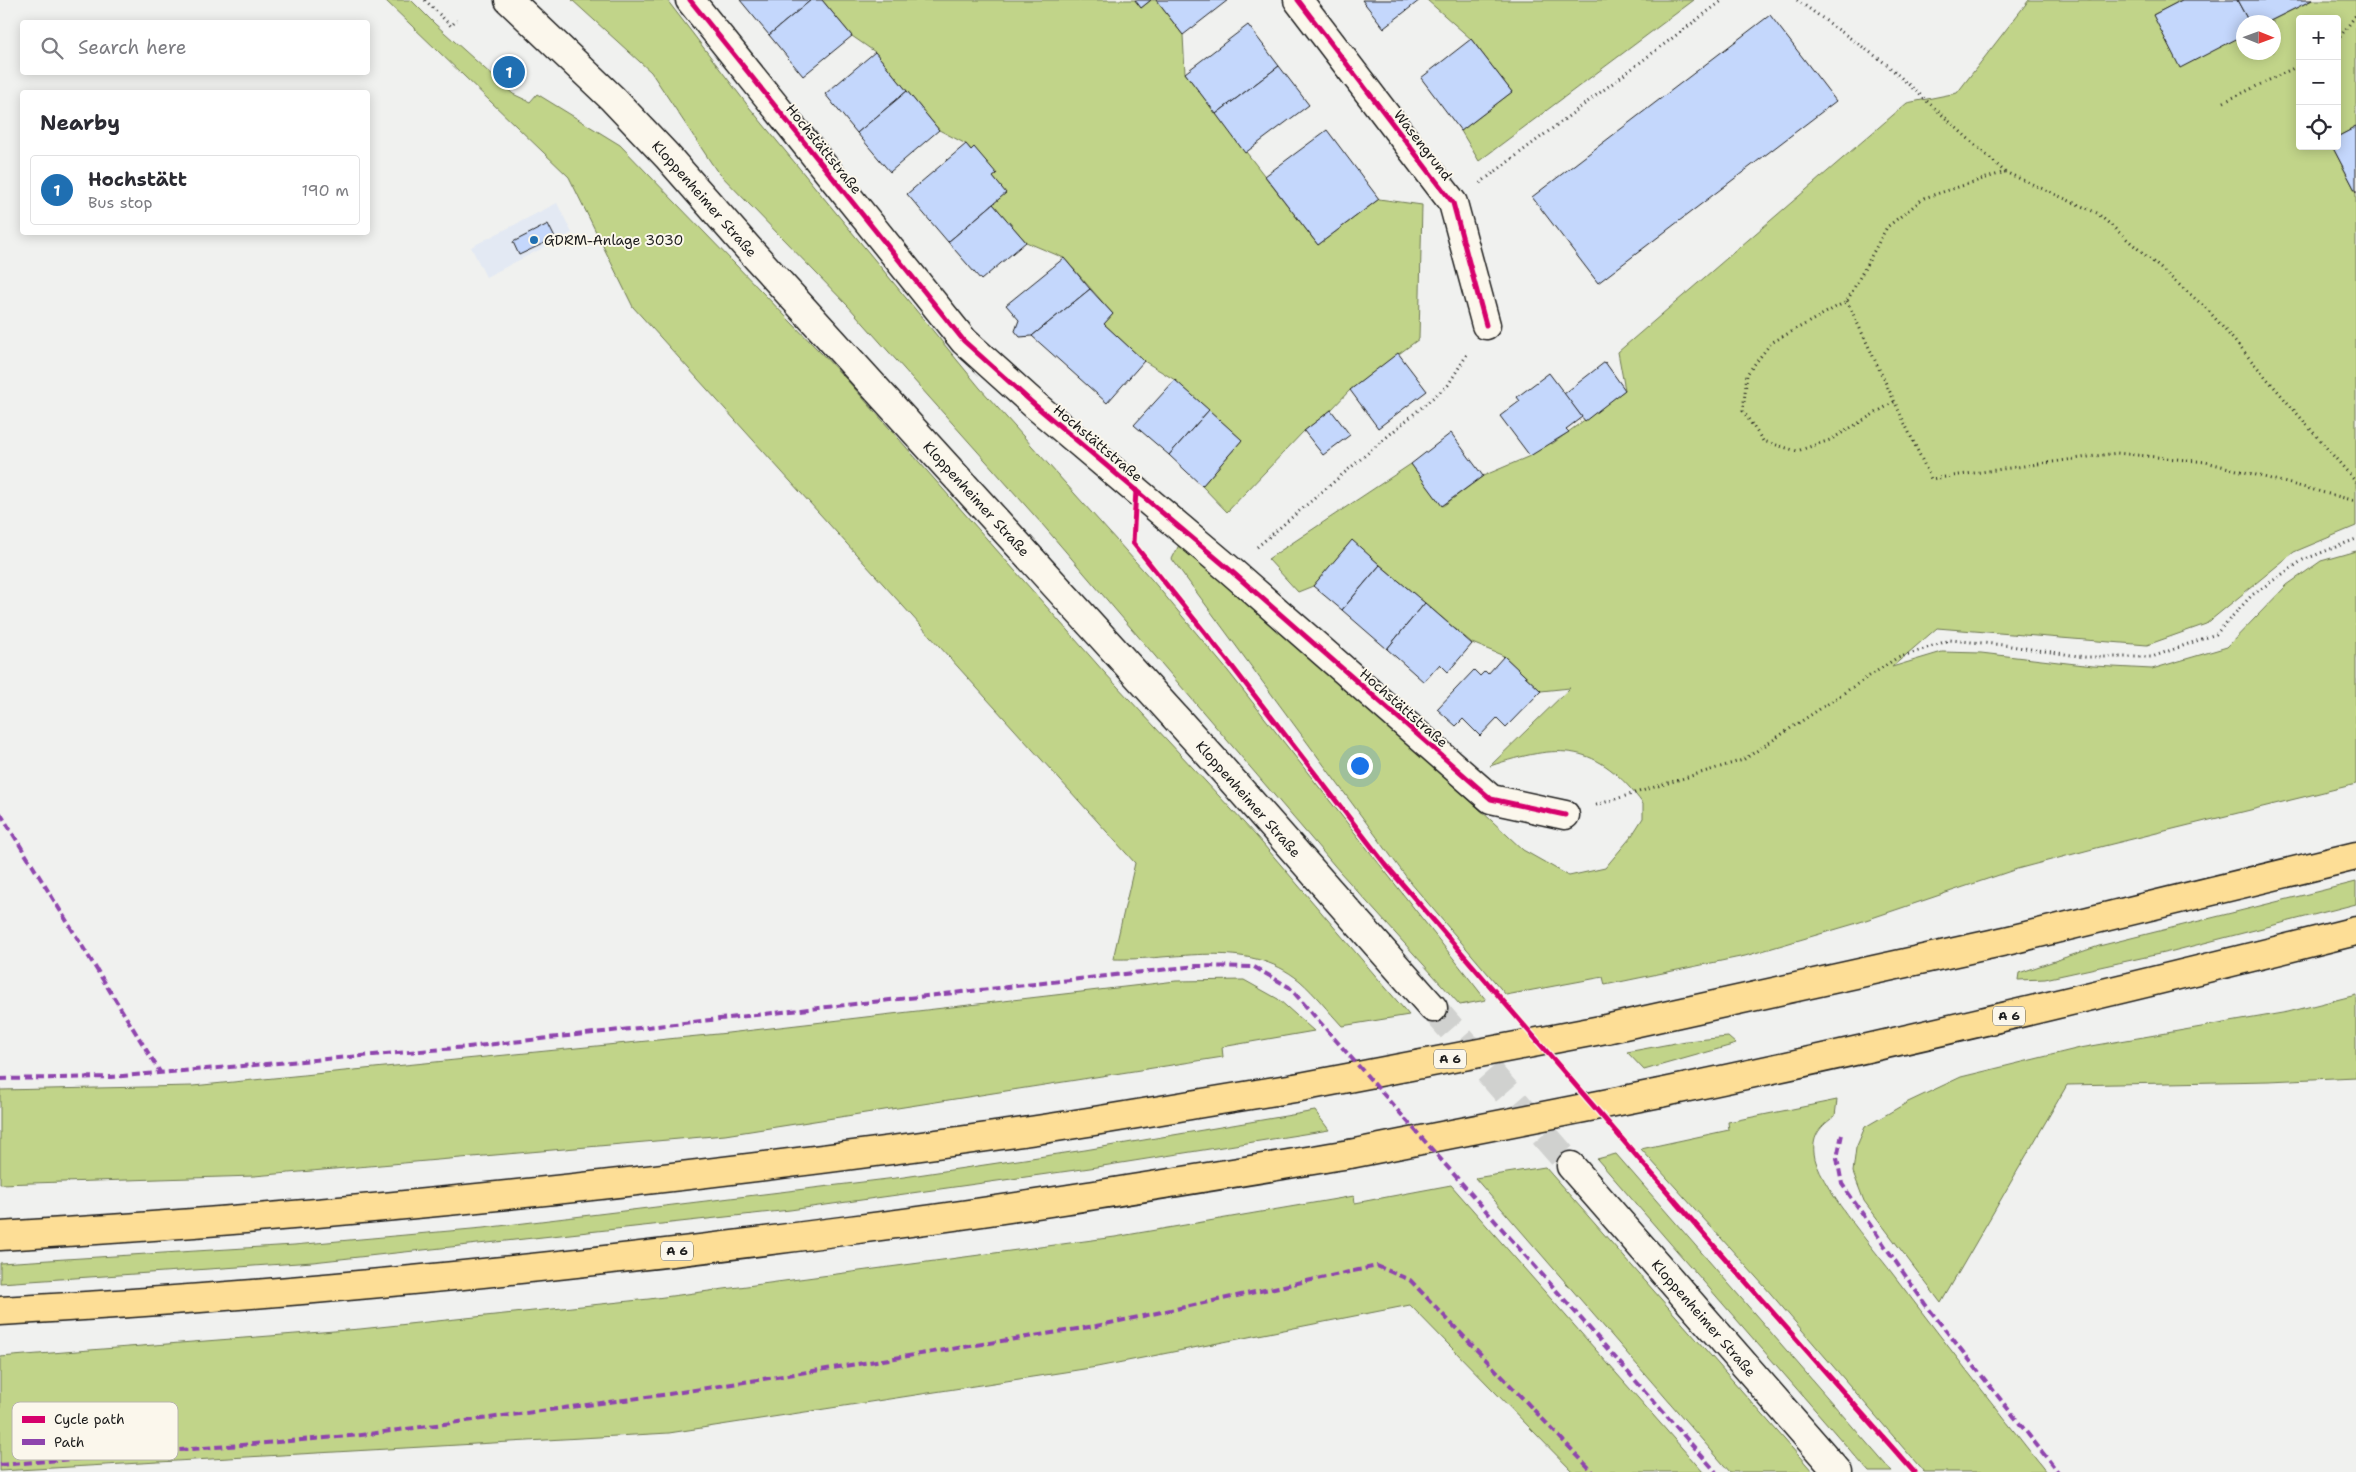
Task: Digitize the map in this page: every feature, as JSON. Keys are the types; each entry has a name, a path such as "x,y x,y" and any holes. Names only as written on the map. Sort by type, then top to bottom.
{"highway":[{"name":"A 6","path":"0,1236 281,1218 680,1177 1027,1132 1295,1088 1606,1029 2010,940 2356,856"},
{"name":"A 6","path":"0,1311 315,1289 651,1255 863,1229 1350,1154 1764,1071 2137,987 2356,931"}],"main road":[{"name":"Kloppenheimer Straße","path":"508,0 612,98 667,156 747,247 1215,762 1433,1008"},
{"name":"Hochstättstraße","path":"690,0 964,340 1036,406 1230,570 1491,799 1564,815"},
{"name":"Wasengrund","path":"1298,0 1453,203 1486,325"},
{"name":"Kloppenheimer Straße","path":"1571,1166 1838,1472"}],"path":[{"path":"426,0 451,26 456,20"},
{"path":"1453,203 1723,0"},
{"path":"1797,0 1885,62 2005,172 2097,213 2207,309 2356,482"},
{"path":"2341,36 2356,15"},
{"path":"2224,102 2296,67"},
{"path":"1894,402 1830,440 1797,451 1763,441 1743,411 1747,374 1771,344 1847,301 1887,227 1924,198 2005,172"},
{"path":"1847,301 1931,479 2116,453 2206,462 2356,501"},
{"path":"1230,570 1448,385 1486,325"},
{"path":"1564,815 1743,760 1895,659 1950,640 2004,644 2085,657 2152,657 2216,634 2252,596 2303,560 2356,539"}],"shaded area":[{"name":"GDRM-Anlage 3030","path":"557,203 572,233 486,277 471,247"}],"green space":[{"path":"385,0 411,0 513,94 530,102 537,94 620,145 847,380 1104,672 1257,837 1409,1015 1342,1026 1300,981 1279,968 1257,959 1234,955 1210,954 1113,959 1135,863 633,307 569,177"},
{"path":"572,0 667,0 749,107 980,388 1152,580 1228,671 1486,1000 1460,1005 1340,872 1042,524 848,306 716,170 651,72"},
{"path":"822,0 1135,0 1141,8 1151,0 1156,0 1183,35 1185,73 1318,245 1379,199 1422,205 1419,339 1350,390 1331,410 1304,431 1227,512 1202,486 1242,440 1175,380 1144,361 1104,324 1113,314 1064,258 1026,242 993,204 1005,193 974,147 971,150 966,144 939,130 875,52 852,36"},
{"path":"1427,0 1694,0 1479,161 1461,131 1512,92 1471,39"},
{"path":"2029,0 2182,0 2153,15 2236,33 2236,60 2281,60 2281,16 2312,0 2356,0 2356,127 2341,135 2341,15 2296,15 2296,150 2334,150 2356,192 2356,526 2294,552 2206,624 2147,645 1937,628 1892,667 1942,652 1981,653 2093,666 2152,669 2227,647 2287,585 2321,561 2356,551 2356,784 2017,869 1854,924 1745,956 1605,985 1603,977 1506,995 1410,882 1172,559 1180,543 1461,792 1523,850 1569,876 1605,868 1631,837 1643,818 1643,804 1626,784 1609,769 1593,759 1575,753 1537,754 1514,758 1490,766 1570,688 1541,691 1504,656 1472,643 1352,541 1313,586 1298,592 1268,559 1411,464 1443,506 1483,476 1530,456 1550,442 1552,444 1625,390 1618,352 1907,103 1957,93"},
{"path":"2356,882 2356,904 2173,951 2045,979 2018,980 2019,973 2099,946"},
{"path":"1244,980 1278,999 1314,1031 1222,1047 1223,1057 725,1135 254,1176 0,1184 0,1090 193,1086 728,1033 1176,981"},
{"path":"2356,995 2356,1077 2269,1081 2067,1085 1941,1303 1864,1201 1853,1172 1856,1148 1865,1127 1908,1102 1961,1077 2080,1048 2288,1012"},
{"path":"1728,1037 1736,1044 1644,1070 1627,1052 1686,1041"},
{"path":"1837,1100 1835,1116 1822,1127 1814,1141 1817,1165 1824,1180 1859,1232 2046,1472 1924,1472 1765,1287 1641,1149 1729,1130 1728,1122"},
{"path":"1315,1111 1329,1130 1090,1168 790,1210 313,1262 0,1283 0,1263 294,1245 483,1228 904,1177 1085,1150"},
{"path":"1616,1154 1892,1472 1869,1472 1597,1159"},
{"path":"1545,1167 1813,1472 1730,1472 1475,1178"},
{"path":"1451,1185 1703,1472 1573,1472 1410,1305 1097,1367 669,1433 0,1471 0,1357 360,1329 649,1299 1115,1237 1354,1196 1355,1203"}],"building":[{"path":"740,0 811,0 769,35"},
{"path":"811,0 822,0 852,36 803,76 769,35"},
{"path":"1135,0 1151,0 1141,8"},
{"path":"1156,0 1228,0 1183,35"},
{"path":"1362,0 1420,0 1384,28"},
{"path":"2182,0 2237,0 2245,15 2236,15 2236,39 2180,68 2153,15"},
{"path":"2237,0 2312,0 2281,16 2245,15"},
{"path":"1770,15 1836,101 1598,283 1532,197"},
{"path":"1248,25 1279,66 1216,114 1185,73"},
{"path":"1471,39 1512,92 1461,131 1421,78"},
{"path":"875,52 907,91 857,133 825,94"},
{"path":"1279,66 1309,105 1245,153 1216,114"},
{"path":"907,91 939,130 890,172 857,133"},
{"path":"2356,127 2356,192 2334,150 2341,150 2341,135"},
{"path":"1327,130 1379,199 1318,245 1265,176"},
{"path":"966,144 971,150 974,147 997,174 993,177 1006,193 948,242 907,194"},
{"path":"993,204 1026,242 981,280 948,242"},
{"name":"GDRM-Anlage 3030","path":"548,224 555,238 519,255 513,242"},
{"path":"1064,258 1090,289 1032,336 1020,337 1015,331 1019,320 1006,305"},
{"path":"1090,289 1113,314 1104,324 1144,361 1107,403 1032,336"},
{"path":"1398,353 1427,391 1378,428 1350,390"},
{"path":"1605,362 1625,390 1585,421 1564,394"},
{"path":"1549,373 1582,417 1566,429 1569,432 1530,456 1500,416 1520,401 1517,397"},
{"path":"1175,380 1209,410 1169,455 1134,425"},
{"path":"1209,410 1242,440 1202,486 1169,455"},
{"path":"1331,410 1350,435 1323,455 1304,431"},
{"path":"1451,433 1483,476 1442,506 1411,464"},
{"path":"1352,540 1380,565 1342,610 1313,586"},
{"path":"1380,565 1425,603 1387,649 1342,610"},
{"path":"1425,603 1472,644 1448,672 1440,664 1424,682 1387,649"},
{"path":"1504,656 1541,691 1506,727 1497,718 1480,736 1463,719 1456,726 1437,709 1474,670 1480,676 1485,671 1488,674"}],"tunnel":[{"path":"1433,1008 1571,1166"}],"marked path":[{"path":"0,813 160,1072"},
{"path":"0,1079 111,1077 468,1047 1196,966 1254,967 1289,987 1716,1472"},
{"path":"1842,1134 1837,1158 1842,1184 1925,1304 2058,1472"},
{"path":"178,1450 361,1435 669,1394 1096,1326 1377,1266 1410,1280 1593,1472"},
{"path":"0,1465 60,1460"}],"cycle path":[{"path":"690,0 964,341 1036,406 1230,570 1491,799 1565,815"},
{"path":"1298,0 1453,203 1486,325"},
{"path":"1136,490 1133,543 1231,665 1385,864 1715,1247 1914,1472"}],"place":[{"name":"Hochstätt","path":"509,72"},
{"name":"GDRM-Anlage 3030","path":"534,240"}]}
